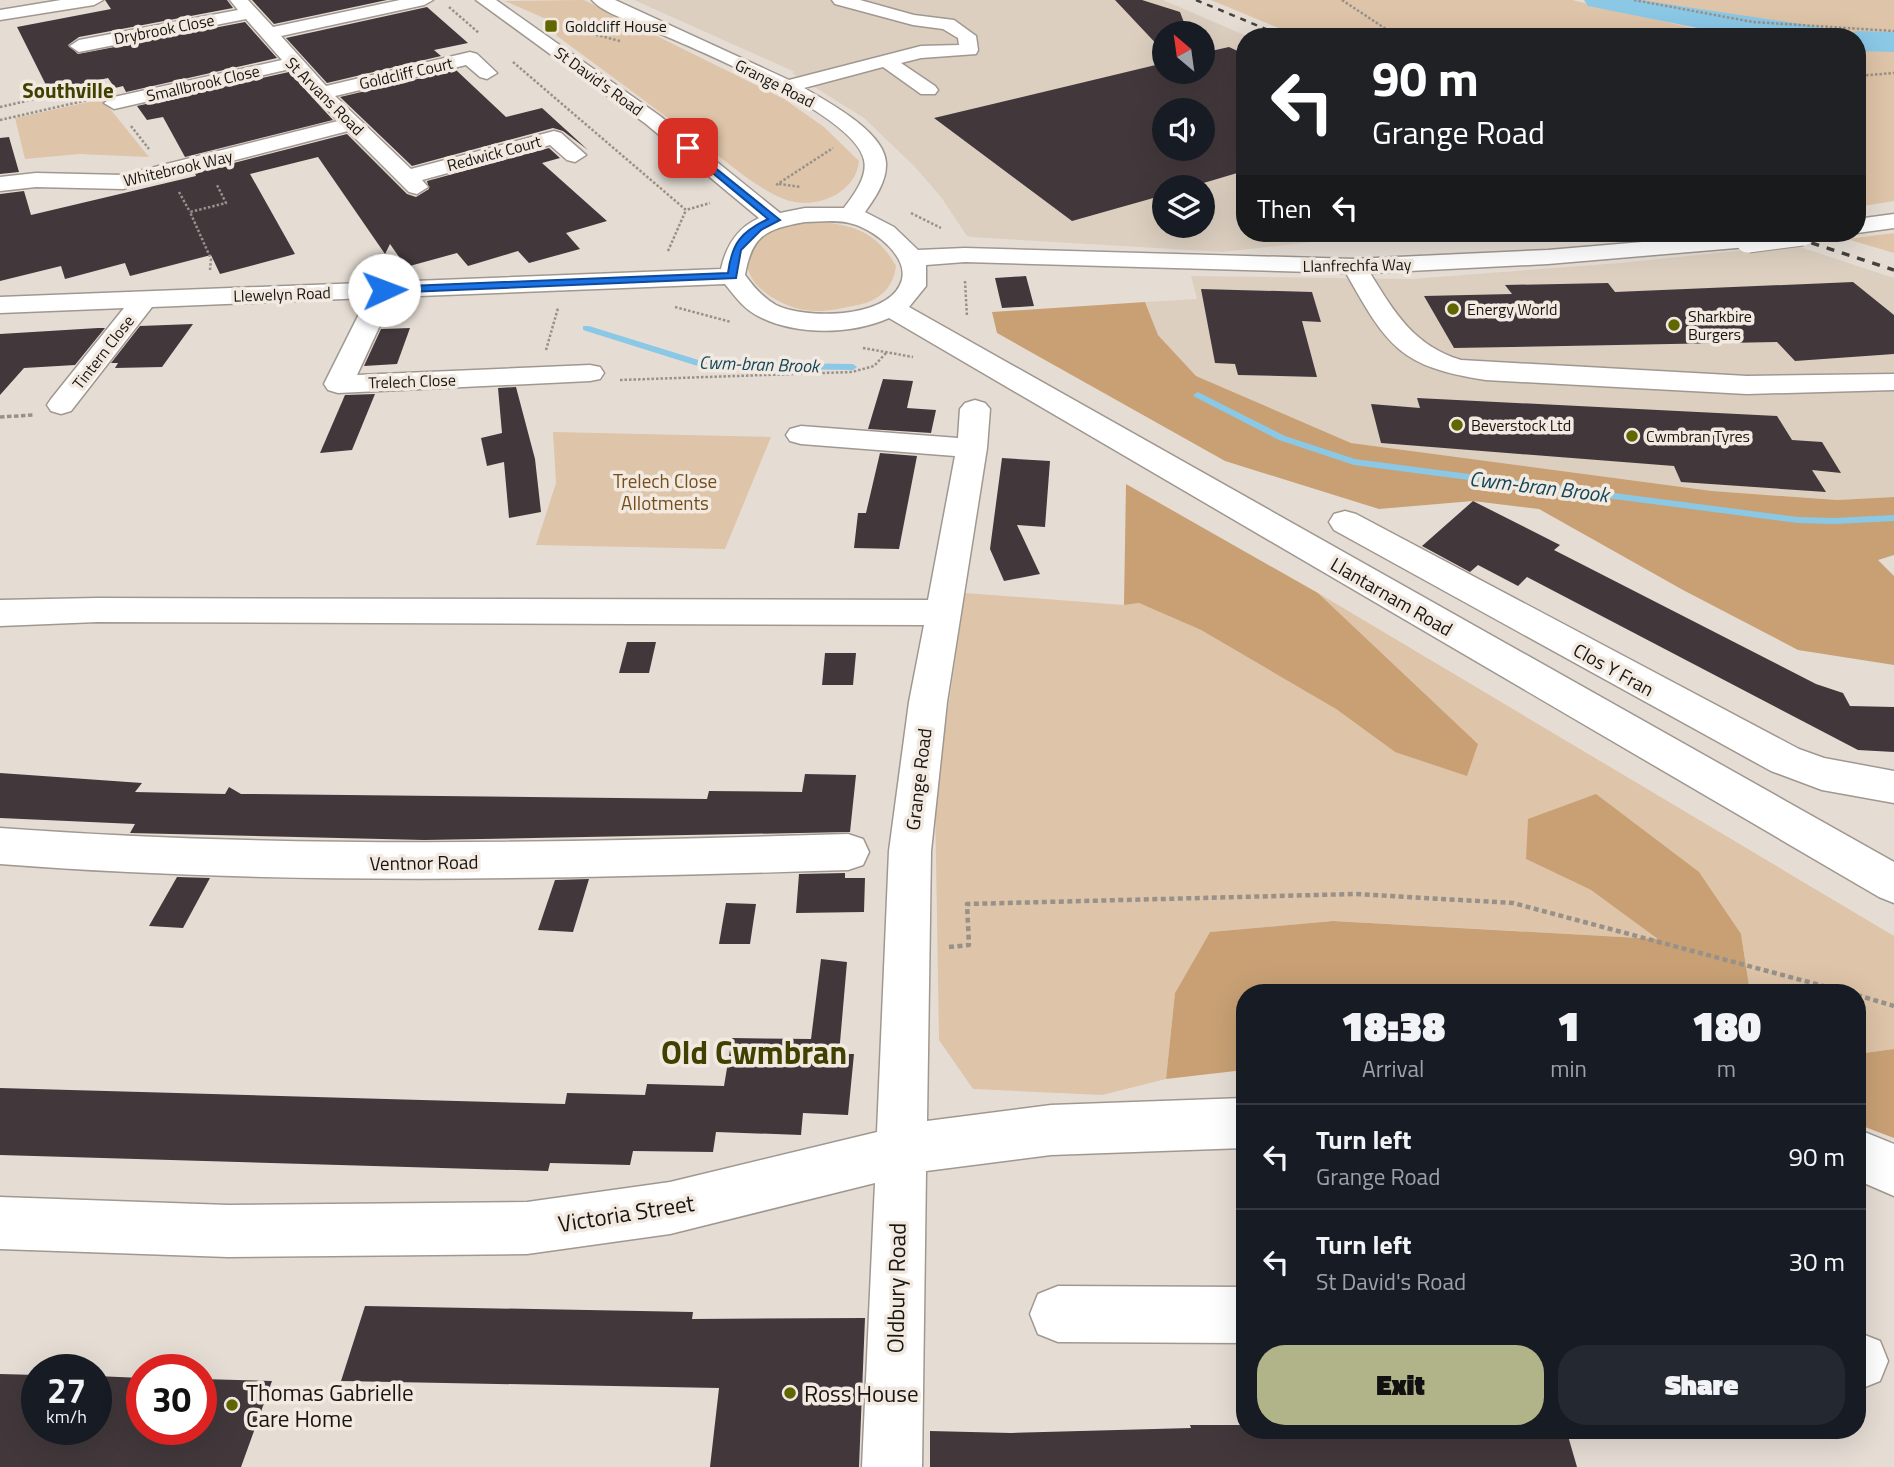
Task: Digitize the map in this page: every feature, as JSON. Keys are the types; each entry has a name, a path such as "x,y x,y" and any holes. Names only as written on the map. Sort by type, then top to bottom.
{"street":[{"path":"0,15 49,4 94,0"},
{"path":"267,34 424,0"},
{"name":"St David's Road","path":"485,0 576,62 775,220"},
{"name":"Grange Road","path":"601,0 788,86 856,133 872,151 876,168 864,196 850,216"},
{"path":"788,86 921,52 969,50 967,36 948,24 913,20 841,0"},
{"name":"St Arvans Road","path":"244,7 321,93 412,182"},
{"name":"Drybrook Close","path":"79,46 244,7"},
{"name":"Goldcliff Court","path":"321,93 470,58 487,73"},
{"path":"886,61 928,90"},
{"name":"Smallbrook Close","path":"104,101 293,63"},
{"name":"Whitebrook Way","path":"0,184 36,180 113,184 206,163 353,124"},
{"name":"Redwick Court","path":"412,182 554,137 575,155"},
{"path":"805,215 850,216 878,227 894,238 911,258 915,270 913,285 905,298 890,307 851,320 790,320 766,310 748,296 732,276 736,250 757,228 775,220 805,215"},
{"name":"Llanfrechfa Way","path":"911,258 965,255 1354,266 1548,257 1724,242"},
{"path":"1354,266 1402,343 1428,360 1454,368 1486,372 1747,385 1894,382"},
{"name":"Llewelyn Road","path":"0,305 732,276"},
{"name":"Trelech Close","path":"384,290 338,384 590,373"},
{"name":"Tintern Close","path":"61,405 145,299"},
{"name":"Llantarnam Road","path":"890,307 1894,884"},
{"name":"Grange Road","path":"900,1152 910,851 942,613 972,449 975,409"},
{"path":"801,435 972,449"},
{"name":"Clos Y Fran","path":"1345,522 1786,761 1822,774 1894,787"},
{"path":"0,613 97,610 942,613"},
{"name":"Ventnor Road","path":"5,854 296,863 604,860 848,852"},
{"name":"Victoria Street","path":"0,1223 183,1233 463,1230 578,1224 650,1213 900,1152 992,1135 1049,1130 1236,1123"},
{"name":"Oldbury Road","path":"892,1467 900,1152"},
{"path":"1866,1158 1894,1170"},
{"path":"1058,1314 1236,1314"}],"path":[{"path":"1342,0 1384,28"},
{"path":"1634,0 1753,22 1847,28"},
{"path":"447,6 483,37"},
{"path":"1866,29 1894,31"},
{"path":"511,61 686,210 743,194"},
{"path":"1866,75 1894,73"},
{"path":"0,107 100,85"},
{"path":"0,120 104,101"},
{"path":"778,184 856,133"},
{"path":"193,297 210,270 211,259 190,212 226,203 206,163"},
{"path":"903,210 948,231"},
{"path":"539,375 560,300"},
{"path":"666,304 739,325"},
{"path":"862,348 920,359"},
{"path":"590,373 588,381 845,372 874,366 887,352"},
{"path":"906,951 969,945 967,904 1355,894 1513,903 1816,984"},
{"path":"1866,998 1894,1006"}],"shaded area":[{"path":"634,0 1163,0 1212,21 1152,21 1152,84 1215,84 1215,22 1236,31 1236,242 1311,242 1222,252 967,236 941,197 914,166 864,118 792,73 795,72"},
{"path":"1794,245 1894,278 1894,497 1837,500 1712,491 1351,443 1196,376 1158,335 1145,302 1197,299 1191,276 1410,279 1620,263"},
{"path":"1145,302 1158,335 1196,376 1351,443 1712,491 1837,500 1894,497 1894,555 1878,560 1894,576 1894,665 1798,650 1683,590 1539,509 1473,501 1379,509 1225,461 997,333 992,312"},
{"path":"1126,484 1318,593 1478,744 1467,776 1395,752 1336,709 1201,630 1139,603 1124,605"},
{"path":"1596,794 1699,872 1741,934 1749,984 1236,984 1236,1071 1166,1079 1175,993 1210,932 1333,921 1658,939 1591,890 1526,859 1528,819"},
{"path":"1894,1049 1894,1138 1866,1127 1866,1053"}],"green space":[{"path":"584,0 784,99 824,127 859,161 850,183 832,197 808,203 774,195 557,36 553,22 505,1"},
{"path":"1211,0 1572,0 1692,28 1278,28"},
{"path":"1628,0 1894,0 1894,36 1866,34 1866,28 1765,28"},
{"path":"1866,47 1894,49 1894,201 1866,206"},
{"path":"102,99 149,157 79,154 25,159 15,118"},
{"path":"820,222 855,229 882,246 896,266 891,282 882,294 862,304 811,311 780,302 757,285 747,264 750,252 759,239 779,228"},
{"path":"1894,233 1894,253 1857,242 1866,242 1866,237"},
{"name":"Trelech Close Allotments","path":"553,432 771,437 725,549 536,545 556,483"},
{"path":"965,593 1124,605 1139,603 1201,630 1336,709 1395,752 1478,744 1318,593 1894,936 1894,1049 1866,1053 1866,984 1749,984 1741,934 1526,859 1591,890 1660,939 1333,921 1210,932 1175,993 1166,1079 1102,1095 973,1089 939,1040 935,797"}],"building":[{"path":"105,0 227,0 233,8 79,37 68,45 78,54 245,22 277,58 126,92 123,86 115,88 108,78 49,91 17,27 111,9"},
{"path":"252,0 387,0 274,24"},
{"path":"1115,0 1142,0 1180,12 1183,21 1152,21 1152,39"},
{"path":"427,7 468,43 434,50 441,56 327,83 286,38"},
{"path":"1229,47 1236,50 1236,173 1215,180 1215,175 1152,175 1152,198 1072,221 934,118 1152,66 1152,84 1215,84 1215,50"},
{"path":"456,70 506,117 542,108 588,150 563,131 553,128 412,166 340,97"},
{"path":"289,72 333,120 185,157 163,117 147,120 137,106"},
{"path":"347,134 407,194 416,197 429,189 427,181 549,148 560,158 542,163 607,221 566,233 580,249 529,263 518,251 468,266 457,253 406,267 390,244 385,254 318,157 250,174 295,254 220,274 211,255 130,276 125,263 65,279 61,266 0,281 0,194 24,191 31,215 196,176 195,173"},
{"path":"9,137 19,172 0,174 0,138"},
{"path":"1026,276 1034,306 1002,308 995,278"},
{"path":"1853,282 1894,315 1894,354 1795,361 1777,342 1454,348 1424,296 1512,294 1505,285 1608,283 1615,292"},
{"path":"1201,289 1312,292 1321,322 1302,321 1317,377 1238,375 1235,364 1215,363"},
{"path":"193,324 162,367 115,368 118,363 111,363 140,326"},
{"path":"105,328 75,365 24,368 0,395 0,334"},
{"path":"410,328 397,364 364,366 381,329"},
{"path":"883,379 913,381 907,408 936,410 931,433 868,429"},
{"path":"516,387 535,459 541,512 509,518 504,462 487,466 481,438 502,433 498,388"},
{"path":"375,394 352,450 320,453 345,395"},
{"path":"1417,398 1777,416 1792,440 1822,442 1841,473 1812,470 1826,492 1681,482 1674,466 1381,443 1371,404 1420,408"},
{"path":"880,453 917,456 899,549 854,548 858,513 866,513"},
{"path":"1002,458 1050,461 1045,527 1017,525 1040,574 1004,581 990,549"},
{"path":"1473,501 1560,545 1554,550 1816,684 1843,693 1850,706 1894,707 1894,752 1858,750 1527,577 1518,586 1478,565 1470,572 1422,546"},
{"path":"627,642 656,642 649,673 619,673"},
{"path":"825,653 856,653 853,685 822,685"},
{"path":"0,773 142,783 135,792 225,794 229,787 241,794 707,799 709,791 802,792 805,774 856,775 850,832 424,840 130,833 135,824 0,818"},
{"path":"845,873 845,878 865,878 864,912 796,913 799,874"},
{"path":"177,877 210,878 183,928 149,926"},
{"path":"589,879 573,932 538,930 555,880"},
{"path":"726,903 756,904 750,944 719,944"},
{"path":"821,959 847,962 839,1054 854,1054 848,1115 803,1113 801,1135 716,1132 713,1152 633,1151 630,1165 550,1163 548,1171 0,1155 0,1088 565,1104 567,1093 645,1095 647,1084 724,1086 732,1038 811,1039"},
{"path":"365,1306 693,1312 692,1319 865,1318 859,1467 710,1467 719,1388 341,1381"},
{"name":"Thomas Gabrielle Care Home","path":"0,1374 21,1375 21,1445 112,1445 112,1377 126,1377 126,1445 217,1445 217,1379 272,1381 241,1467 0,1467"},
{"path":"1190,1425 1236,1425 1236,1439 1569,1439 1577,1467 930,1467 930,1431 1011,1433 1191,1428"}],"waterway":[{"path":"1599,0 1751,28"},
{"path":"1866,41 1894,42"},
{"name":"Cwm-bran Brook","path":"586,328 704,365 853,367"},
{"name":"Cwm-bran Brook","path":"1198,395 1282,438 1354,462 1798,520 1894,518"}],"railway":[{"path":"1196,0 1263,28"},
{"path":"1808,242 1894,270"}],"place":[{"name":"Goldcliff House","path":"551,26"},
{"name":"Energy World","path":"1453,309"},
{"name":"Sharkbire Burgers","path":"1674,325"},
{"name":"Beverstock Ltd","path":"1457,425"},
{"name":"Cwmbran Tyres","path":"1632,436"},
{"name":"Ross House","path":"790,1393"},
{"name":"Thomas Gabrielle Care Home","path":"232,1405"}],"district":[{"name":"Southville","path":"68,90"},
{"name":"Old Cwmbran","path":"754,1052"}],"route":[{"path":"384,290 732,276 736,250 757,228 775,220 688,148"}]}
